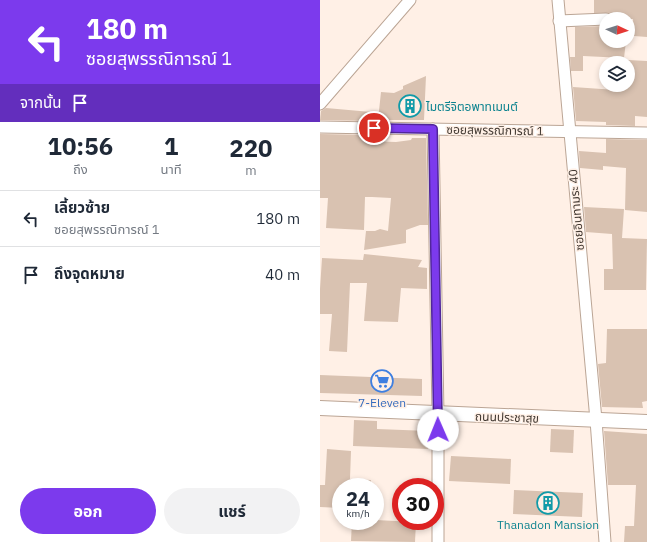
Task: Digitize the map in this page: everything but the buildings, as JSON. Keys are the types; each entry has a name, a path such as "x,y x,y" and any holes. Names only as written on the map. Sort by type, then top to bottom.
{"street":[{"path":"320,104 410,0"},
{"name":"ซอยอินทามระ 40","path":"558,0 596,420 605,542"},
{"path":"559,21 599,19"},
{"name":"ซอยสุพรรณิการณ์ 1","path":"320,127 647,133"},
{"path":"433,129 438,414 438,542"},
{"name":"ถนนประชาสุข","path":"320,408 647,422"}],"place":[{"name":"ไมตรีจิตอพาทเมนต์","path":"410,106"},
{"name":"7-Eleven","path":"382,381"},
{"name":"Thanadon Mansion","path":"548,503"}],"route":[{"path":"374,128 433,129 438,430"}]}
